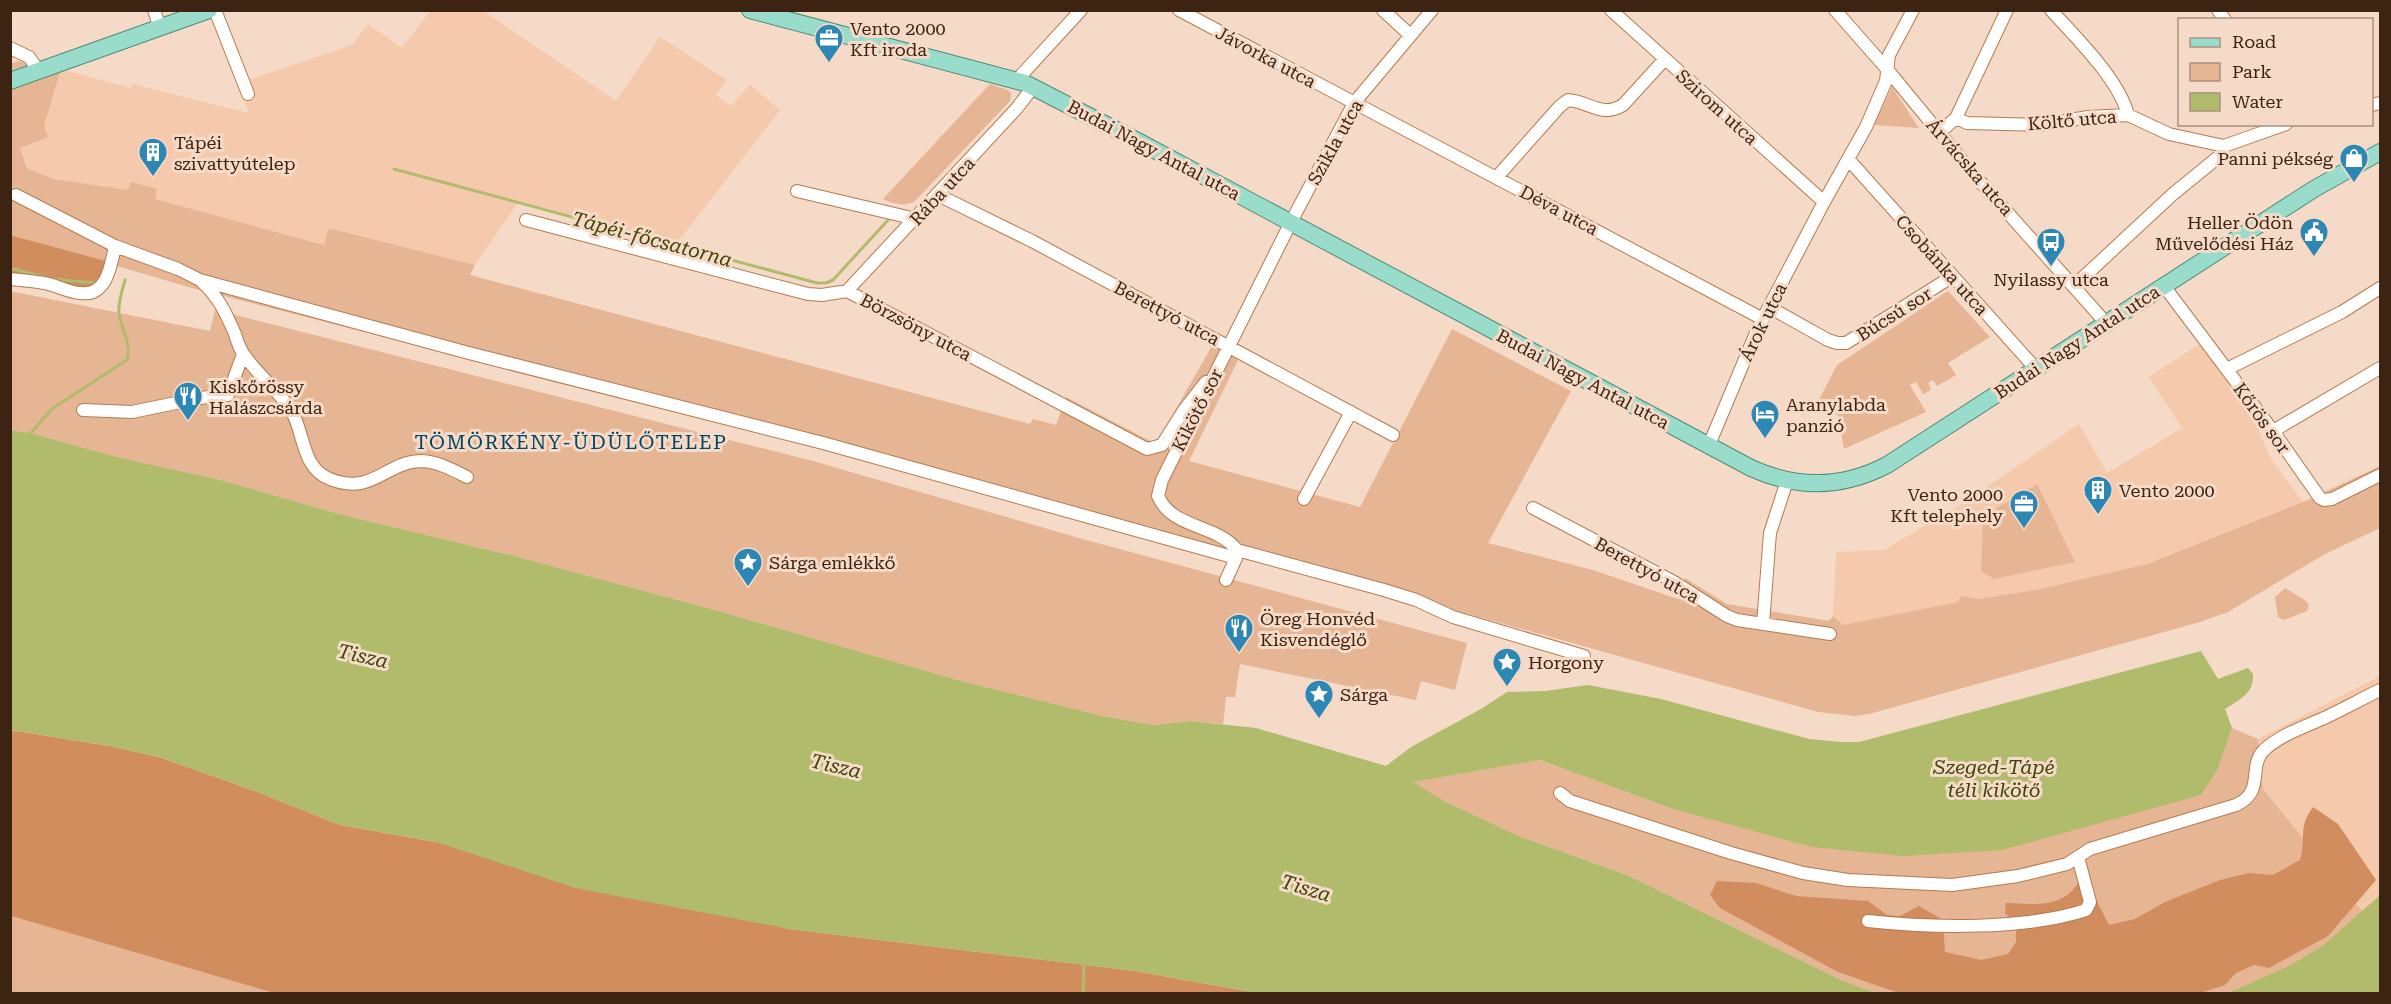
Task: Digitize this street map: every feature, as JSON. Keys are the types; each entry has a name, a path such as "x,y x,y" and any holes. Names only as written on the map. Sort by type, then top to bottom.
{"main road":[{"path":"10,81 209,10"},
{"name":"Budai Nagy Antal utca","path":"750,10 1033,87 1763,473 1802,484 1837,482 1874,472 2314,189 2380,152"}],"street":[{"path":"154,10 160,28"},
{"path":"215,10 248,94"},
{"path":"1016,81 1081,10"},
{"name":"Jávorka utca","path":"1179,10 1354,103"},
{"path":"1383,10 1410,35"},
{"name":"Szikla utca","path":"1291,222 1354,103 1432,10"},
{"name":"Szirom utca","path":"1611,10 1824,202"},
{"name":"Árvácska utca","path":"1835,10 1939,133 2106,322"},
{"path":"1824,202 1866,127 1886,81 1889,55 1913,10"},
{"path":"1939,133 1956,118 2007,10"},
{"path":"2051,10 2092,56 2125,101 2128,115"},
{"path":"10,48 29,57 36,72"},
{"path":"1497,177 1560,106 1568,100 1606,112 1615,110 1623,105 1665,59"},
{"name":"Rába utca","path":"847,291 938,195 1017,108 1033,87"},
{"name":"Déva utca","path":"1354,103 1762,319"},
{"name":"Költő utca","path":"1956,118 1967,123 2041,125 2088,117 2128,115 2169,134 2224,146"},
{"path":"2075,285 2174,194 2222,154 2224,146 2280,126"},
{"name":"Csobánka utca","path":"1849,160 2036,369"},
{"path":"797,191 916,219"},
{"path":"14,194 59,207"},
{"path":"14,194 115,246 178,269 200,280 465,352 823,443 1236,554 1326,573 1406,596 1453,617 1584,656"},
{"name":"Berettyó utca","path":"938,195 1032,241 1393,435"},
{"name":"Árok utca","path":"1709,445 1762,319 1824,202"},
{"name":"Börzsöny utca","path":"526,220 808,294 822,295 847,291 1152,450 1162,445 1202,386 1215,375"},
{"name":"Kikötő sor","path":"1236,554 1232,543 1173,515 1161,502 1159,488 1291,222"},
{"path":"10,279 44,283 82,294 91,292 103,286 108,277 115,246"},
{"name":"Búcsú sor","path":"1769,307 1828,340 1846,343 1953,276"},
{"path":"200,280 211,290 222,306 243,354 292,413 311,464 319,474 331,480 351,484 373,480 408,463 422,461 445,466 467,477"},
{"name":"Kőrös sor","path":"2164,286 2273,431 2320,498 2332,499 2380,475"},
{"path":"2227,369 2332,317 2380,288"},
{"path":"83,410 132,412 200,398 228,395 243,354"},
{"path":"2273,431 2380,368"},
{"path":"1304,499 1351,412"},
{"path":"1763,624 1770,533 1787,481"},
{"name":"Berettyó utca","path":"1533,508 1674,582 1727,616 1830,634"},
{"path":"1226,580 1236,554"},
{"path":"1560,793 1570,801 1731,853 1803,873 1848,880 1952,885 2018,876 2067,864 2090,849 2244,802 2255,785 2259,759 2264,751 2299,728 2380,690"},
{"path":"1868,921 1905,925 1966,926 2070,915 2086,910 2090,902 2078,857"}],"shaded area":[{"path":"431,10 483,11 616,101 660,37 727,80 716,95 731,106 750,85 780,110 677,243 519,201 475,265 330,228 325,245 154,199 131,182 128,190 54,179 27,168 20,147 48,137 44,126 61,69 131,88 132,84 249,113 245,103 255,99 248,80 352,45 368,24 402,48"},
{"path":"10,235 109,262 100,283 84,290 11,277"},
{"path":"2201,343 2258,429 2272,461 2303,502 2147,564 2036,590 1979,599 1961,597 1958,602 1843,625 1833,616 1836,552 1884,550 1963,503 2079,424 2107,473 2182,428 2149,377"},
{"path":"2380,676 2380,895 2363,912 2263,789 2258,739"},
{"path":"10,730 110,746 159,757 255,791 340,825 436,842 789,929 1135,971 1257,993 274,993 11,916"},
{"path":"2313,807 2338,824 2376,880 2328,936 2269,968 2254,965 2236,973 2225,985 2198,994 1899,993 1838,972 1720,908 1710,895 1717,881 1756,883 1796,896 1868,901 1887,915 1900,916 1919,906 1943,920 1945,952 1981,960 2008,954 2016,942 2016,924 2005,913 2006,903 2037,904 2057,901 2073,890 2079,881 2088,884 2109,925 2135,919 2165,902 2220,880 2249,873 2273,875 2300,860 2305,821"}],"green space":[{"path":"18,61 61,69 44,126 48,137 20,148 27,168 54,179 128,190 131,182 157,189 155,199 324,245 329,228 475,265 470,275 1030,424 1033,419 1056,425 1066,397 1156,444 1213,344 1238,360 1189,461 1360,507 1452,329 1571,391 1488,543 1593,570 1678,599 1685,578 1727,604 1829,621 1833,616 1843,625 1958,602 1961,596 1979,599 2036,590 2147,564 2303,502 2380,466 2380,528 2325,554 2228,612 2200,622 1869,714 1855,716 1818,712 1454,610 192,288 11,235 10,64"},
{"path":"990,84 1008,90 1011,94 1010,101 914,202 898,204 883,199"},
{"path":"1892,87 1919,128 1874,125"},
{"path":"10,291 210,331 215,310 813,461 1079,538 1467,643 1455,690 1421,681 1416,700 1240,664 1235,697 1226,697 1223,724 1190,721 1153,725 1107,717 961,681 715,610 518,557 339,514 221,480 11,430"},
{"path":"1948,291 1990,337 1948,363 1956,375 1937,386 1933,380 1928,383 1931,390 1923,394 1916,382 1910,385 1926,412 1844,449 1838,416 1819,400 1837,365"},
{"path":"2037,484 2075,562 1994,579 1981,571 1983,524 1992,511"},
{"path":"2285,588 2309,605 2307,611 2284,620 2278,617 2275,597"},
{"path":"2232,728 2258,739 2263,789 2363,912 2325,944 2292,965 2228,993 1876,993 1841,980 1627,875 1521,837 1444,801 1412,782 1540,760 1670,808 2117,817 2201,795 2217,771"},
{"path":"11,916 274,993 11,993"}],"water":[{"path":"10,430 221,480 339,514 518,557 715,610 961,681 1107,717 1153,725 1190,721 1256,728 1386,766 1411,747 1481,709 1507,692 1545,691 1588,685 1661,699 1809,739 1859,742 2201,651 2218,679 2248,668 2253,674 2253,681 2245,695 2225,709 2232,728 2217,771 2201,795 2002,850 1904,856 1812,847 1670,808 1540,760 1413,782 1444,801 1521,837 1627,875 1841,980 1876,993 1257,993 1135,971 789,929 575,888 436,842 340,825 255,791 159,757 110,746 11,730"},
{"path":"2380,895 2380,993 2228,993 2291,965 2325,944"}],"waterway":[{"name":"Tápéi-főcsatorna","path":"394,169 817,283 833,280 888,220"},
{"path":"10,268 52,279 96,283"},
{"path":"28,436 53,408 127,360 128,348 119,309 125,280"},
{"path":"1083,994 1084,962"}],"place":[{"name":"Vento 2000 Kft iroda","path":"829,64"},
{"name":"Tápéi szivattyútelep","path":"153,178"},
{"name":"Panni pékség","path":"2354,184"},
{"name":"Heller Ödön Művelődési Ház","path":"2314,258"},
{"name":"Nyilassy utca","path":"2051,268"},
{"name":"Kiskőrössy Halászcsárda","path":"188,422"},
{"name":"Aranylabda panzió","path":"1765,440"},
{"name":"Vento 2000","path":"2098,516"},
{"name":"Vento 2000 Kft telephely","path":"2024,530"},
{"name":"Sárga emlékkő","path":"748,588"},
{"name":"Öreg Honvéd Kisvendéglő","path":"1239,654"},
{"name":"Horgony","path":"1507,688"},
{"name":"Sárga","path":"1319,720"}],"district":[{"name":"TÖMÖRKÉNY-ÜDÜLŐTELEP","path":"571,442"}],"water label":[{"name":"Tisza","path":"363,656"},
{"name":"Tisza","path":"836,766"},
{"name":"Szeged-Tápé téli kikötő","path":"1994,778"},
{"name":"Tisza","path":"1306,888"}]}
